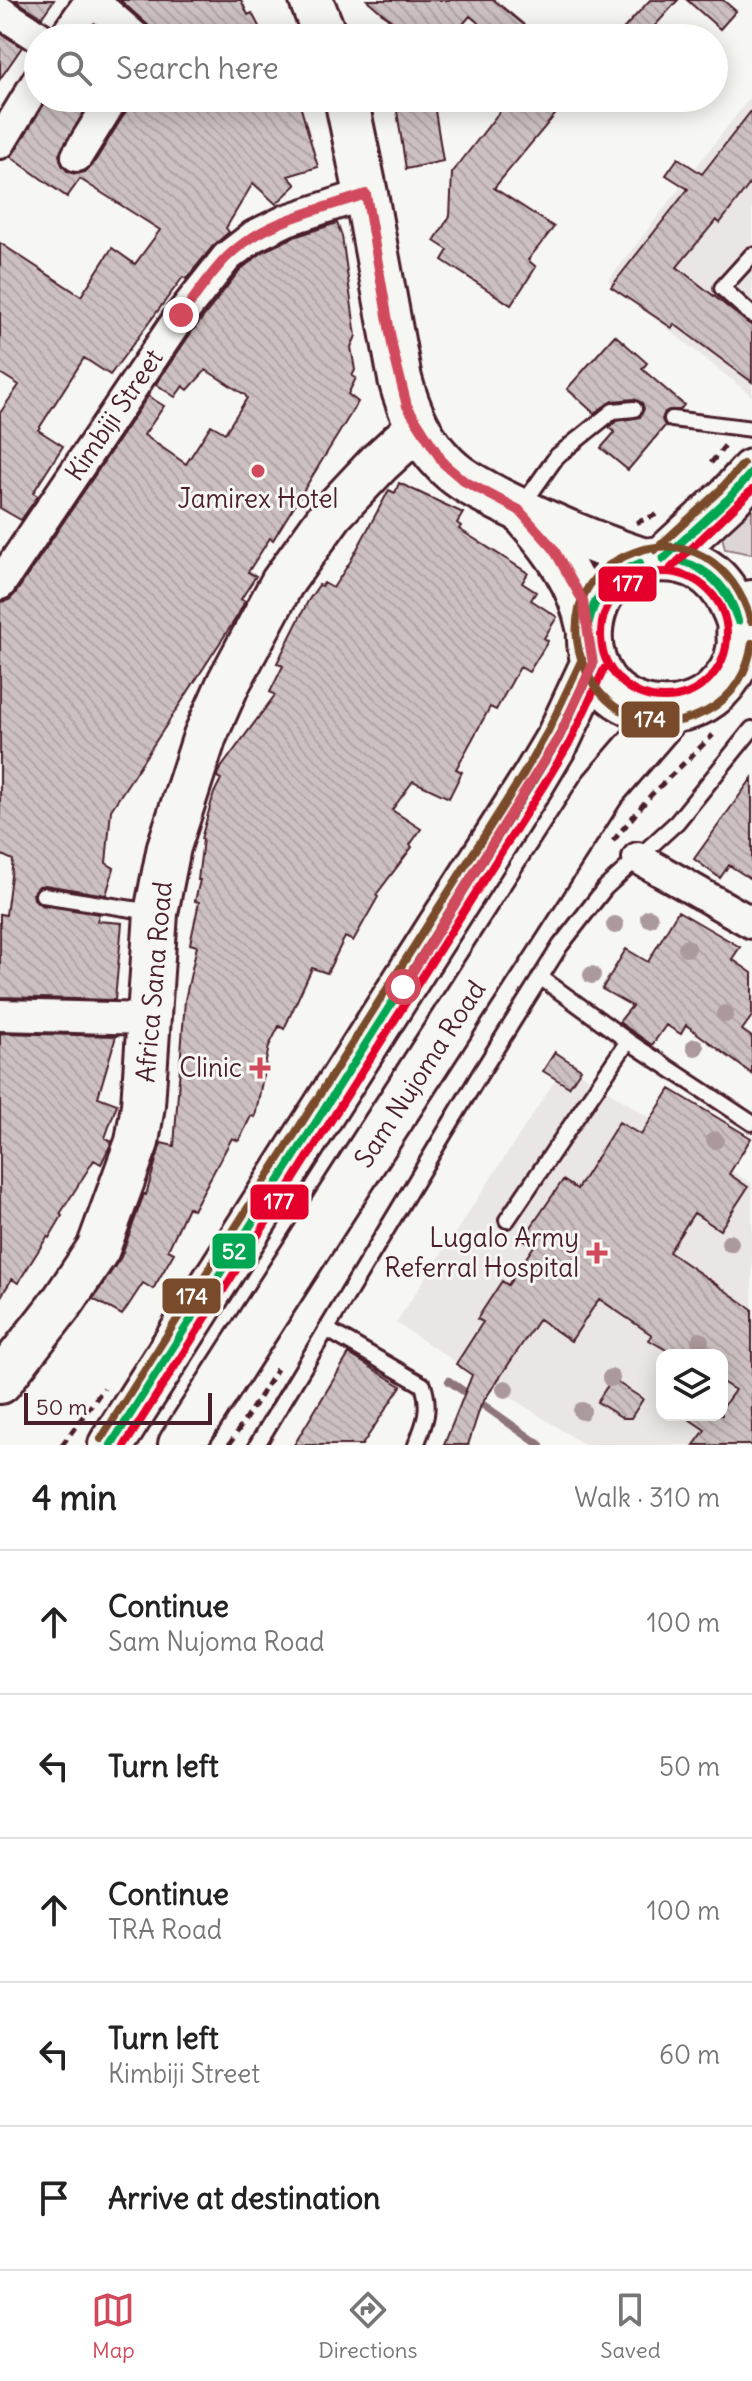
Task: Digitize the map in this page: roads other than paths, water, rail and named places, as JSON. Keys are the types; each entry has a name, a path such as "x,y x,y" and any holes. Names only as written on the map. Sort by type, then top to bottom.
{"main road":[{"path":"111,1445 559,737 591,645 592,608 601,592 622,572 655,560 741,485"},
{"path":"591,645 606,684 624,700 646,709 670,711 694,705 715,692 731,673 746,614 706,571 685,562 655,560"},
{"name":"Sam Nujoma Road","path":"181,1445 602,790 670,711"}],"street":[{"path":"74,24 91,0 119,24"},
{"path":"311,0 320,24"},
{"path":"0,12 24,27"},
{"path":"0,143 24,103"},
{"path":"77,156 104,112"},
{"path":"349,112 393,350 407,406 435,453 464,481 519,510 588,541 655,560"},
{"name":"Kimbiji Street","path":"0,584 181,315 227,257 254,236 287,220 366,194"},
{"name":"Africa Sana Road","path":"0,1382 71,1291 98,1249 137,1142 156,913 169,847 205,736 229,682 282,583 332,513 418,427"},
{"path":"519,510 553,548 569,574 583,601 591,645"},
{"path":"638,858 752,923"},
{"path":"0,1015 149,1019"}],"lane":[{"path":"752,255 722,288 752,315"},
{"path":"519,510 557,456 613,411 634,409"},
{"path":"672,419 752,429"},
{"path":"741,485 752,449"},
{"path":"257,1445 540,977 581,916 605,888 677,822 752,729"},
{"path":"43,895 156,913"},
{"path":"540,977 628,1041 752,1123"},
{"path":"507,1220 628,1041"},
{"path":"326,1329 423,1385 428,1401 427,1419 416,1445"}],"waterway":[{"path":"449,1381 540,1445"}],"place":[{"name":"Jamirex Hotel","path":"258,471"},
{"name":"Clinic","path":"260,1068"},
{"name":"Lugalo Army Referral Hospital","path":"597,1253"}]}
